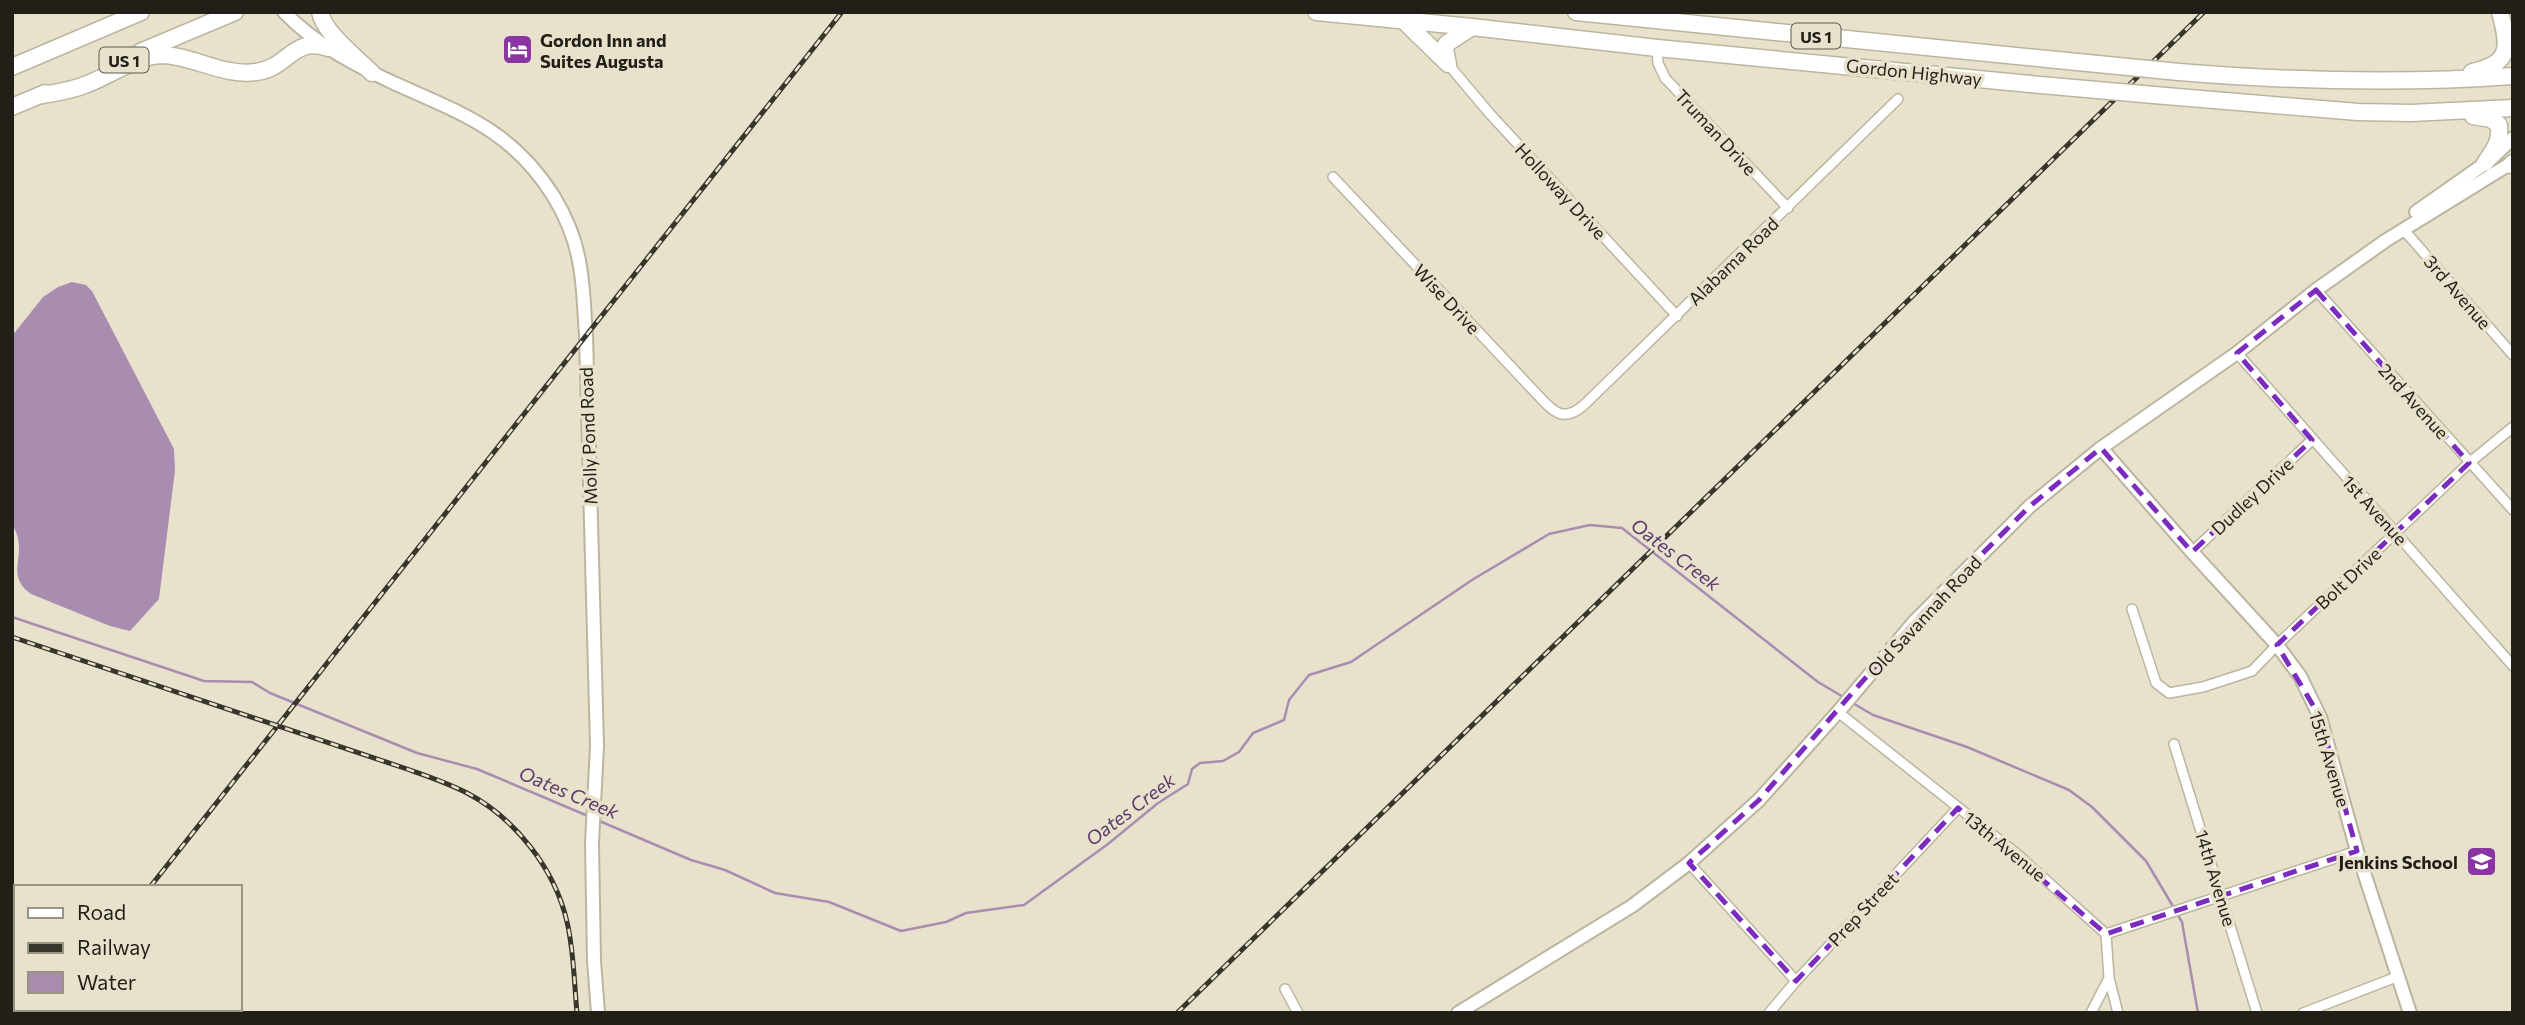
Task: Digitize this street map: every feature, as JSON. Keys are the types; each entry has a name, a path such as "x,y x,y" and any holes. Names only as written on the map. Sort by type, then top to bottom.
{"highway":[{"name":"US 1","path":"12,67 141,12"},
{"name":"US 1","path":"12,107 235,12"},
{"path":"320,12 323,23 330,32 372,73"},
{"name":"Gordon Highway","path":"1316,12 1657,48 2324,111 2439,112 2513,108"},
{"name":"Gordon Highway","path":"1576,12 2179,72 2304,80 2427,81 2513,76"},
{"path":"2427,81 2484,69 2499,62 2507,42 2501,12"},
{"path":"1404,21 1448,64"},
{"path":"1448,64 1445,49 1447,44 1472,27"},
{"path":"38,96 84,86 156,56 175,57 252,73 275,66 299,47 315,44 328,48"},
{"path":"2439,112 2491,119 2499,125 2501,136 2497,147 2485,163"}],"street":[{"name":"Molly Pond Road","path":"284,12 328,48 372,73 481,124 512,145 548,187 561,208 574,239 582,279 586,335 597,746 592,842 598,1013"},
{"path":"2501,12 2513,21"},
{"path":"2501,12 2513,53"},
{"name":"Truman Drive","path":"1657,48 1658,62 1665,78 1788,208"},
{"name":"Holloway Drive","path":"1448,64 1490,114 1677,316"},
{"name":"Alabama Road","path":"1564,415 1577,412 1898,99"},
{"name":"Old Savannah Road","path":"2403,229 2415,213 2485,163 2513,138"},
{"name":"Old Savannah Road","path":"1466,1011 1632,906 1689,863 1759,800 1842,708 1915,621 2030,506 2101,448 2237,353 2316,290 2403,229 2512,163"},
{"name":"Wise Drive","path":"1333,177 1531,389 1553,410 1564,415"},
{"name":"3rd Avenue","path":"2403,229 2513,355"},
{"name":"2nd Avenue","path":"2316,290 2513,510"},
{"name":"1st Avenue","path":"2237,353 2513,666"},
{"name":"Bolt Drive","path":"2132,609 2156,683 2169,692 2203,687 2252,671 2469,463 2513,427"},
{"name":"Dudley Drive","path":"2192,552 2312,440"},
{"name":"15th Avenue","path":"2101,448 2277,645 2300,676 2320,717 2357,851 2410,1013"},
{"name":"13th Avenue","path":"1842,708 1958,808 2017,854 2106,934"},
{"name":"14th Avenue","path":"2174,744 2257,1013"},
{"name":"Prep Street","path":"1769,1013 1958,808"},
{"path":"2118,1013 2109,978 2106,934 2357,851"},
{"path":"1689,863 1796,981"},
{"path":"2303,1013 2399,976"},
{"path":"2091,1013 2109,978"},
{"path":"1285,989 1298,1013"}],"highlighted area":[{"path":"2316,290 2469,463 2277,645 2320,717 2357,851 2106,934 1958,808 1796,981 1689,863 1759,800 1915,621 2030,506 2101,448 2192,552 2312,440 2237,353"}],"water":[{"path":"72,282 86,285 92,291 174,449 175,470 159,599 130,631 110,626 31,594 18,579 19,545 12,524 12,336 43,297"}],"waterway":[{"name":"Oates Creek","path":"597,820 691,860 725,870 775,893 829,902 901,931 946,922 966,913 1024,905 1108,844 1158,803 1188,784 1192,769 1200,763 1223,761 1239,752 1253,733 1284,720 1289,700 1309,675 1351,662 1472,580 1549,534 1590,525 1622,528 1818,682 1845,698"},
{"name":"Oates Creek","path":"12,617 204,681 252,682 270,693 417,753 477,769 588,816"},
{"name":"Oates Creek","path":"1851,702 1873,715 1967,747 2069,790 2092,807 2146,861 2174,908"},
{"name":"Oates Creek","path":"2177,914 2182,922 2198,1013"}],"railway":[{"path":"152,885 842,12"},
{"path":"1177,1013 2204,12"},
{"path":"12,637 422,774 460,789 485,804 517,831 543,864 553,883 567,922 577,1013"}],"place":[{"name":"Gordon Inn and Suites Augusta","path":"517,50"},
{"name":"Jenkins School","path":"2481,862"}]}
